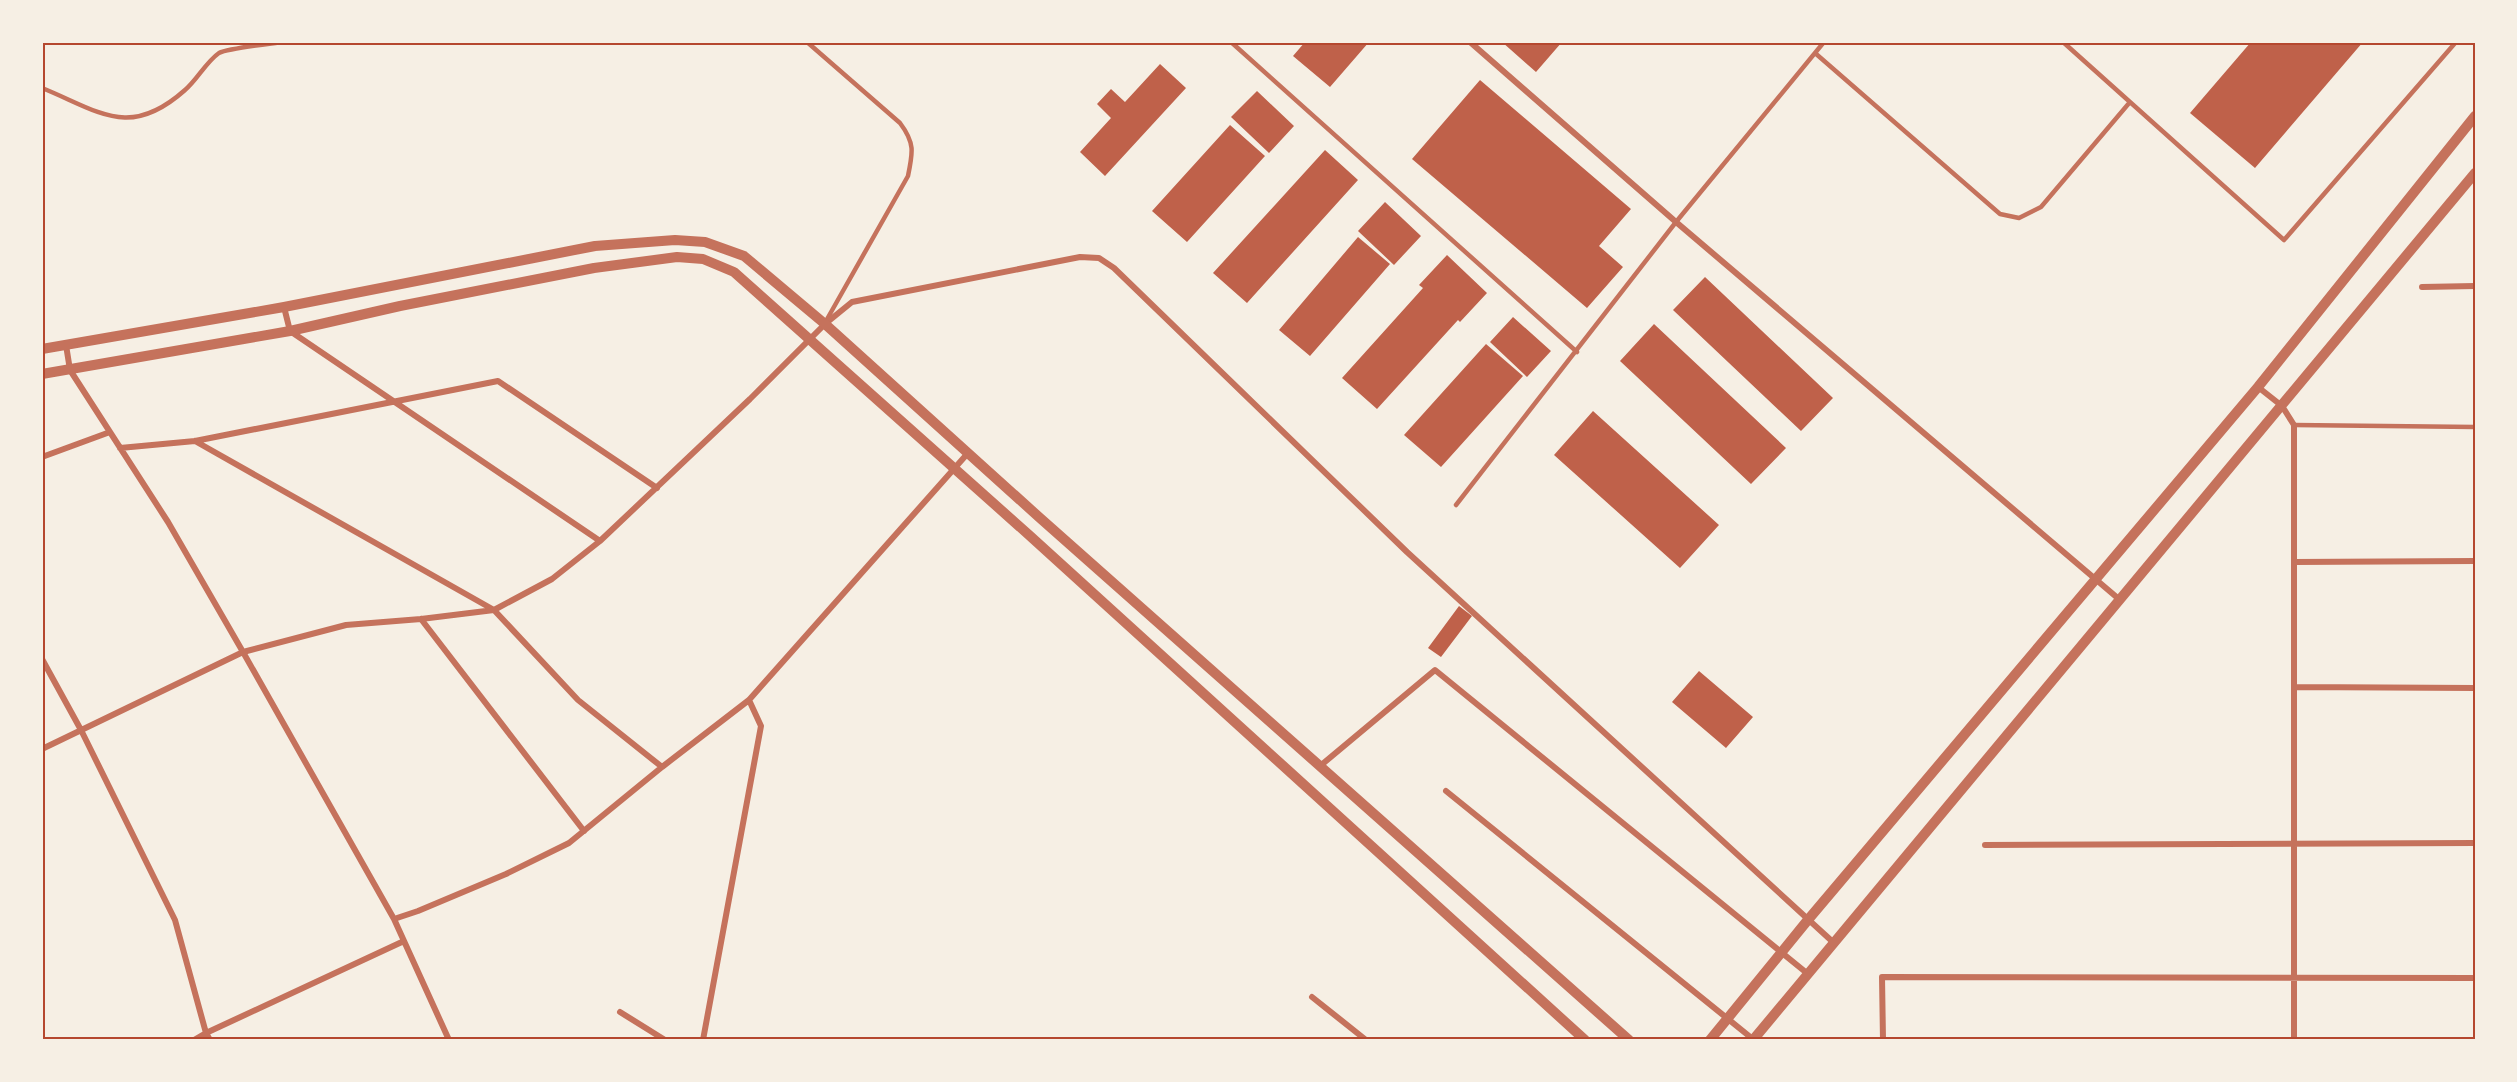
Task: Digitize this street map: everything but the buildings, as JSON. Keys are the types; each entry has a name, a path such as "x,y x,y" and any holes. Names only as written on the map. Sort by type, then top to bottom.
{"street":[{"path":"1470,42 1676,222 2120,600"},
{"path":"1710,1040 1780,953 2258,387 2475,116"},
{"path":"1446,791 1754,1040 2475,173"},
{"path":"42,349 284,307 595,246 675,240 705,242 744,256 825,324 1629,1040"},
{"path":"42,374 290,331 400,306 582,271 677,257 703,259 734,272 1585,1040"},
{"path":"42,749 243,651 346,625 421,620 494,610 552,579 600,541 750,399 809,338 852,302 1080,257 1099,258 1123,277 1407,552 1807,921 1834,943"},
{"path":"2422,287 2475,286"},
{"path":"284,307 290,331 600,541"},
{"path":"66,345 70,370 168,522 394,919 449,1040"},
{"path":"120,448 195,441 498,381 657,488"},
{"path":"2258,387 2282,406 2294,425 2294,1040"},
{"path":"42,457 110,432"},
{"path":"195,441 494,610 578,700 662,767"},
{"path":"394,919 506,874 569,843 749,700 956,470 968,453"},
{"path":"2294,562 2475,561"},
{"path":"421,620 584,831"},
{"path":"42,659 81,730 175,920 206,1033 210,1040"},
{"path":"1320,766 1435,670 1808,974"},
{"path":"2294,687 2475,688"},
{"path":"703,1040 762,726 749,700"},
{"path":"1985,845 2475,843"},
{"path":"194,1040 404,941"},
{"path":"1883,1040 1882,977 2475,978"},
{"path":"1312,997 1366,1040"},
{"path":"620,1012 665,1040"}],"lane":[{"path":"42,88 80,106 111,117 141,117 172,102 194,82 220,52 283,42"},
{"path":"807,42 900,123 912,138 912,158 908,176 825,324"},
{"path":"1231,42 1577,352"},
{"path":"1456,505 1676,222 1824,42"},
{"path":"2063,42 2284,240 2456,42"},
{"path":"1815,53 2000,214 2019,218 2041,207 2130,102"},
{"path":"2294,425 2475,427"}]}
